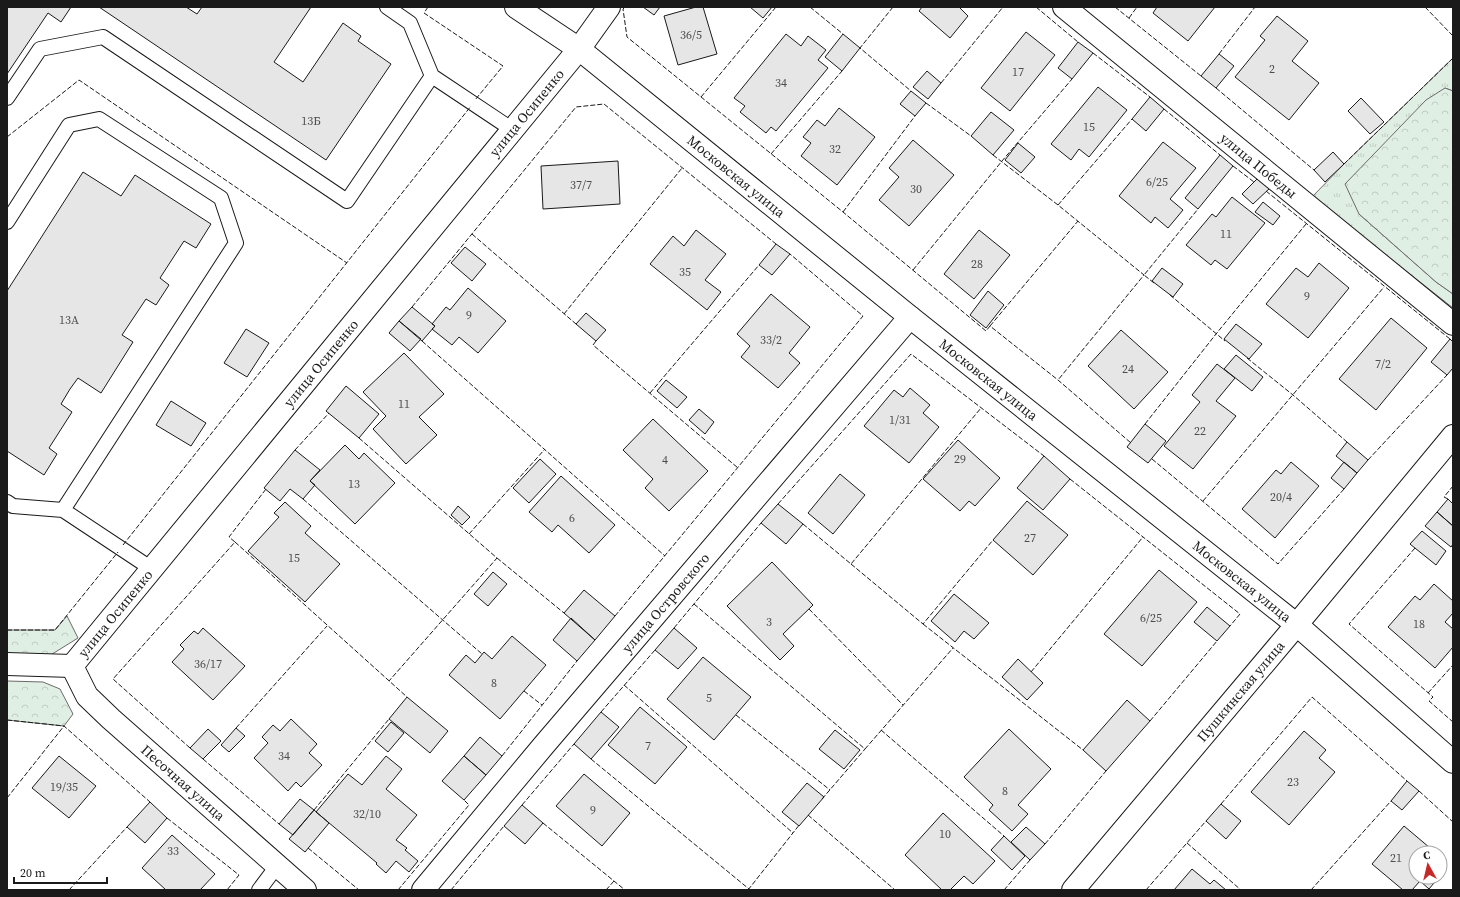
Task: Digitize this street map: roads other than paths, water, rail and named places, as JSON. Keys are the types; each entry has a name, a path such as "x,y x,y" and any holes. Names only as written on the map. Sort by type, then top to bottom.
{"street":[{"name":"Московская улица","path":"516,7 579,50 910,317 1296,625 1453,762"},
{"name":"улица Осипенко","path":"7,664 72,666 579,50 609,7"},
{"name":"улица Победы","path":"1064,7 1453,324"},
{"name":"улица Островского","path":"423,890 910,317"},
{"name":"Пушкинская улица","path":"1073,890 1453,436"},
{"name":"Песочная улица","path":"72,666 87,696 277,866 306,890"}],"lane":[{"path":"387,7 410,23 432,76 513,130"},
{"path":"7,98 40,49 103,37 347,201 432,76"},
{"path":"7,222 69,125 99,119 221,198 236,243 63,510"},
{"path":"7,502 13,506 63,510 152,569"},
{"path":"259,890 277,866"}]}
